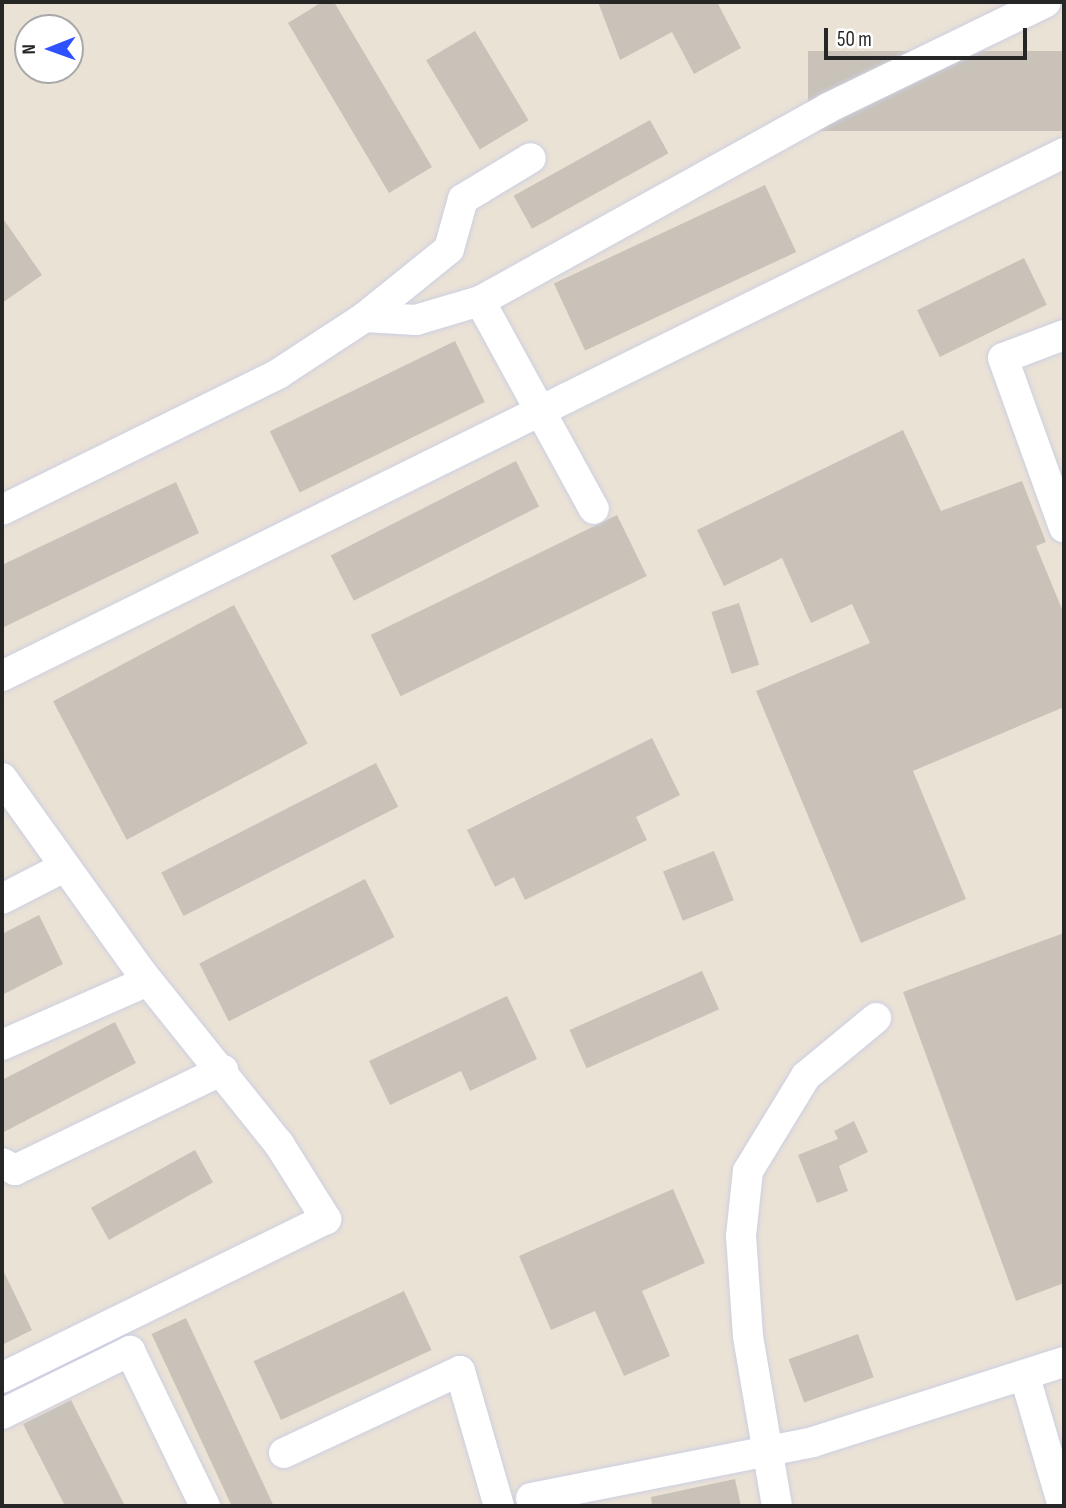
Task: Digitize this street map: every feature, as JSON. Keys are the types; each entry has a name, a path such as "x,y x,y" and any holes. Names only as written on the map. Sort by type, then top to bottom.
{"lane":[{"path":"365,317 416,320 481,301 828,108 1046,2"},
{"path":"2,676 542,414 1064,153"},
{"path":"2,510 278,374 365,317 449,249 463,199 531,158"},
{"path":"481,301 594,509"},
{"path":"1064,335 1003,358 1054,468 1064,527"},
{"path":"2,778 62,868 148,981 223,1070 326,1219 2,1378"},
{"path":"2,899 62,868"},
{"path":"2,1045 148,981"},
{"path":"777,1506 748,1336 741,1236 748,1171 806,1076 876,1018"},
{"path":"2,1163 15,1170 223,1070"},
{"path":"2,1414 130,1350 205,1506"},
{"path":"531,1498 767,1453 1025,1377 1064,1362"},
{"path":"284,1453 460,1371 499,1506"},
{"path":"1025,1377 1063,1506"}],"building":[{"path":"322,2 334,2 432,167 389,193 288,23"},
{"path":"598,2 717,2 741,48 694,74 672,32 620,60"},
{"path":"475,31 529,120 480,150 426,60"},
{"path":"808,51 1064,51 1064,131 808,131"},
{"path":"650,120 668,153 532,229 514,196"},
{"path":"765,185 796,252 585,351 554,283"},
{"path":"2,217 42,275 2,303"},
{"path":"1024,258 1047,305 940,357 917,310"},
{"path":"455,341 485,402 300,492 270,431"},
{"path":"903,430 941,511 1022,481 1046,542 1036,546 1064,614 1064,707 913,771 966,899 861,943 756,691 870,643 852,604 811,623 782,558 724,586 697,530"},
{"path":"516,461 539,506 354,601 331,555"},
{"path":"176,482 199,533 2,628 2,565"},
{"path":"617,515 647,576 401,696 371,635"},
{"path":"739,603 759,665 732,674 711,612"},
{"path":"234,605 308,744 127,840 53,701"},
{"path":"652,738 680,795 636,817 647,840 525,900 514,877 495,887 467,830"},
{"path":"376,763 398,807 184,916 161,872"},
{"path":"714,851 734,900 683,921 663,872"},
{"path":"365,879 395,937 229,1021 199,963"},
{"path":"39,915 63,964 2,995 2,934"},
{"path":"1064,933 1064,1283 1016,1301 903,992"},
{"path":"702,971 719,1009 587,1068 570,1030"},
{"path":"507,996 537,1059 470,1091 461,1071 390,1105 369,1061"},
{"path":"115,1022 136,1063 2,1133 2,1080"},
{"path":"854,1121 868,1152 839,1166 848,1191 817,1203 798,1155 838,1139 834,1131"},
{"path":"195,1150 213,1182 109,1240 91,1208"},
{"path":"673,1189 705,1263 642,1291 670,1356 624,1376 595,1311 551,1330 519,1256"},
{"path":"2,1268 32,1330 2,1345"},
{"path":"404,1291 431,1350 281,1420 254,1361"},
{"path":"186,1318 273,1506 232,1506 152,1334"},
{"path":"858,1334 874,1377 804,1403 788,1359"},
{"path":"71,1400 125,1506 65,1506 23,1424"},
{"path":"735,1479 741,1506 652,1506 651,1497"}]}
